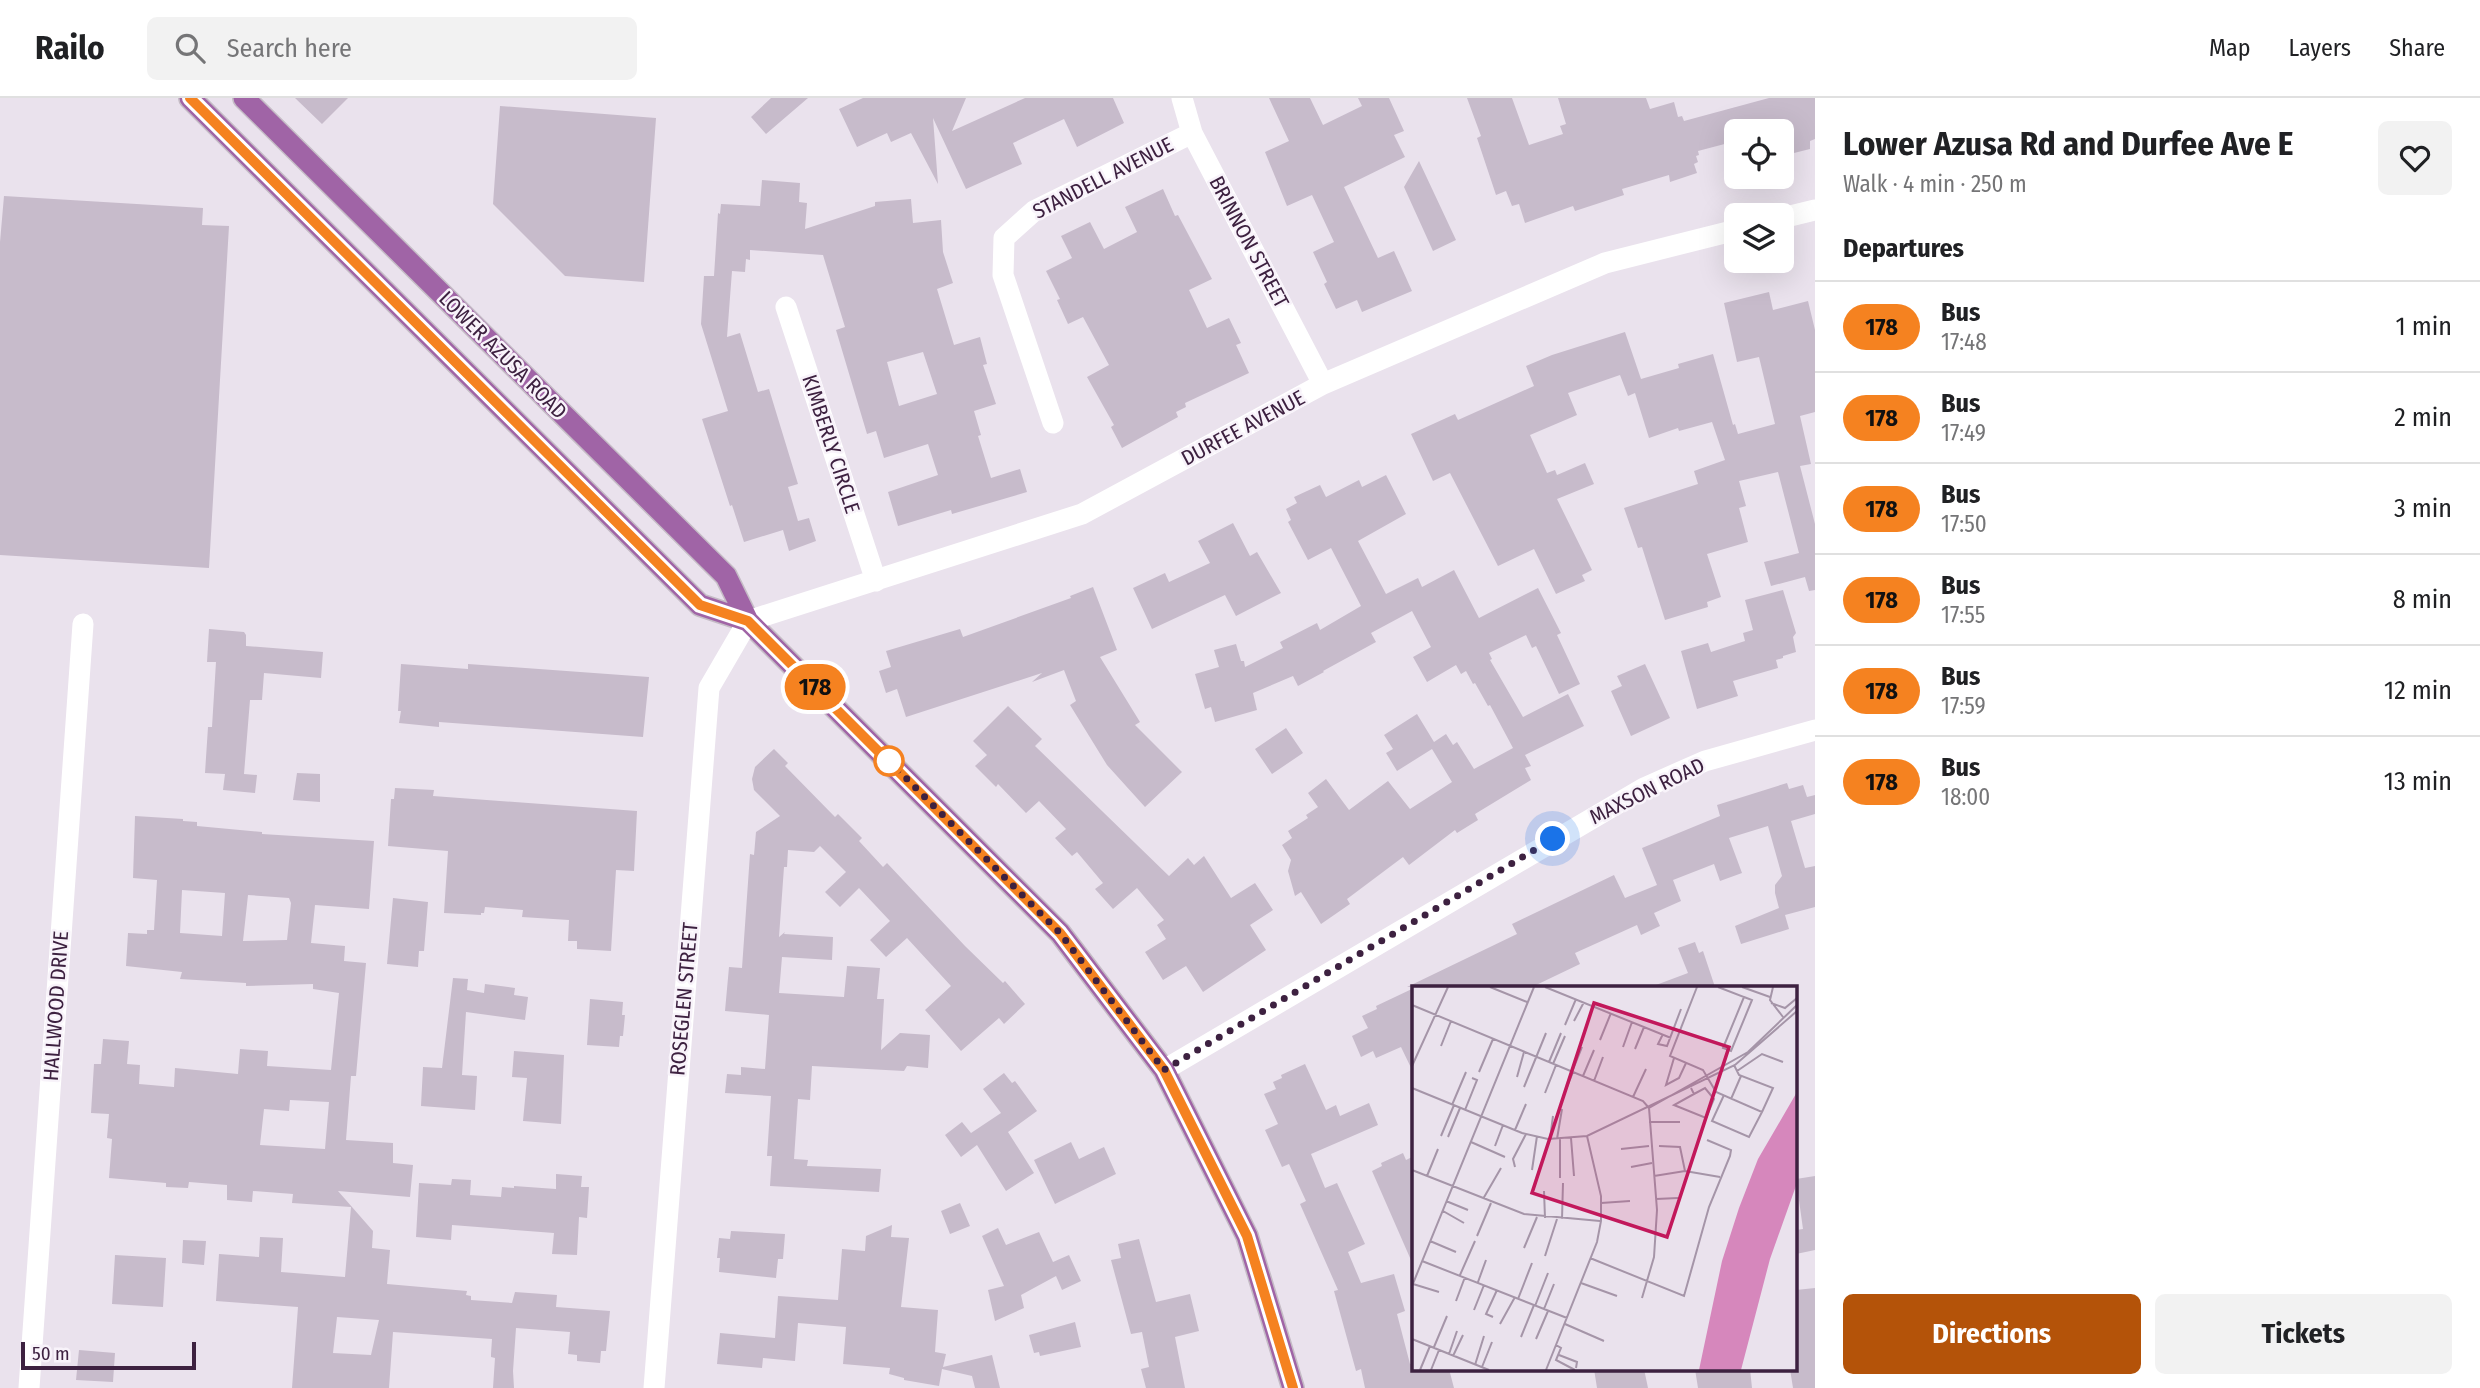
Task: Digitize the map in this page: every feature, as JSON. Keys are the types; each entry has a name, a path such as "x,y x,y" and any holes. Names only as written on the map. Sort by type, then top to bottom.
{"main road":[{"name":"LOWER AZUSA ROAD","path":"190,98 700,605 748,621"},
{"name":"LOWER AZUSA ROAD","path":"244,98 726,576 748,621 1060,933 1164,1070 1247,1236 1293,1388"}],"street":[{"name":"BRINNON STREET","path":"1182,98 1192,133 1324,384"},
{"name":"STANDELL AVENUE","path":"1053,423 1003,275 1004,239 1034,211 1192,133"},
{"path":"1794,215 1815,210"},
{"name":"DURFEE AVENUE","path":"748,621 1082,514 1324,384 1605,263 1724,233"},
{"name":"KIMBERLY CIRCLE","path":"786,307 876,581"},
{"name":"ROSEGLEN STREET","path":"654,1388 709,688 748,621"},
{"name":"HALLWOOD DRIVE","path":"29,1388 83,624"},
{"name":"MAXSON ROAD","path":"1164,1070 1644,788 1705,761 1815,730"}],"building":[{"path":"295,98 348,98 322,124"},
{"path":"771,98 808,98 766,134 751,117"},
{"path":"863,98 966,98 952,131 1025,98 1113,98 1124,123 1077,147 1064,119 1013,143 1022,164 966,189 933,118 938,184 911,133 891,142 887,133 857,147 839,109"},
{"path":"1269,98 1310,98 1323,125 1362,106 1358,98 1389,98 1404,131 1394,135 1405,157 1344,187 1378,258 1394,251 1412,291 1362,312 1357,300 1336,309 1313,252 1334,242 1312,195 1287,206 1265,152 1289,141"},
{"path":"1467,98 1512,98 1529,145 1563,134 1560,126 1566,124 1558,98 1646,98 1650,109 1674,102 1678,117 1682,116 1684,121 1769,98 1815,98 1815,139 1810,141 1810,149 1794,153 1794,119 1724,119 1724,144 1698,151 1698,162 1694,164 1697,173 1670,182 1669,175 1622,189 1624,195 1575,211 1573,206 1525,223 1519,204 1512,206 1506,191 1496,195 1477,138 1481,136"},
{"path":"500,106 656,118 644,282 565,276 493,204"},
{"path":"1419,161 1456,240 1433,251 1404,187"},
{"path":"762,180 800,183 799,202 807,203 805,229 875,206 875,202 911,199 913,223 941,220 943,252 953,283 937,289 954,345 980,337 987,364 983,365 996,404 974,411 981,435 978,436 991,478 1020,469 1027,492 952,514 951,510 898,526 888,492 938,475 928,444 884,458 876,431 867,434 836,330 845,327 823,255 750,250 750,260 746,259 745,272 732,271 727,337 740,333 758,392 769,389 798,484 788,487 798,521 809,518 816,541 789,551 783,530 744,542 702,419 728,411 701,324 704,276 714,276 718,213 720,214 721,204 760,206","holes":["923,352 937,394 899,406 887,362"]},
{"path":"1163,189 1175,216 1178,215 1212,279 1189,290 1207,328 1229,318 1241,343 1236,345 1249,373 1185,403 1186,407 1176,412 1178,417 1122,448 1111,427 1114,425 1087,377 1109,365 1083,317 1068,324 1057,300 1060,299 1046,271 1072,258 1061,236 1090,222 1104,249 1137,232 1125,207"},
{"path":"4,196 203,208 202,225 229,226 209,568 0,555 0,242"},
{"path":"1769,292 1773,310 1808,301 1815,330 1815,412 1800,416 1811,464 1800,466 1815,524 1815,590 1809,591 1805,577 1771,586 1764,562 1799,553 1778,472 1739,481 1746,506 1739,508 1748,542 1707,554 1721,597 1707,602 1708,607 1665,620 1642,547 1638,548 1624,508 1698,484 1694,471 1725,460 1712,422 1679,431 1678,428 1649,438 1635,393 1628,396 1620,375 1568,393 1577,415 1530,435 1547,473 1555,470 1557,475 1585,463 1594,484 1557,499 1592,570 1582,575 1585,581 1556,594 1534,549 1498,566 1450,473 1433,481 1411,434 1455,414 1458,420 1534,386 1526,366 1625,332 1641,379 1713,354 1738,434 1775,424 1759,357 1737,362 1724,303"},
{"path":"1386,475 1406,514 1358,541 1386,594 1418,578 1422,587 1454,570 1479,618 1538,588 1561,633 1557,635 1580,684 1559,694 1536,646 1532,648 1526,635 1489,653 1492,659 1490,660 1523,717 1568,694 1584,726 1525,755 1531,766 1525,768 1531,780 1475,814 1478,820 1457,833 1455,830 1409,865 1403,857 1347,899 1350,904 1321,924 1301,892 1295,896 1288,871 1291,860 1282,845 1292,838 1288,831 1308,818 1306,815 1318,807 1308,793 1326,779 1349,810 1388,781 1410,809 1452,782 1432,749 1397,771 1386,753 1393,749 1384,735 1417,714 1434,742 1446,734 1453,745 1457,742 1474,769 1513,748 1490,705 1488,706 1466,671 1461,674 1456,665 1427,682 1413,657 1431,647 1412,611 1371,633 1376,642 1298,686 1293,676 1253,693 1257,710 1215,722 1211,707 1205,709 1195,674 1219,667 1214,650 1236,644 1245,667 1283,648 1280,642 1317,623 1320,630 1361,606 1331,548 1308,560 1288,522 1291,520 1286,509 1297,503 1294,497 1320,485 1326,497 1359,480 1362,487"},
{"path":"1233,523 1250,556 1257,552 1281,593 1236,616 1225,595 1152,629 1133,588 1165,573 1169,582 1210,563 1198,541"},
{"path":"1093,587 1117,650 1100,657 1140,722 1135,725 1182,772 1145,807 1107,765 1070,705 1076,701 1064,670 1032,682 1042,673 906,717 897,689 886,693 879,671 891,667 886,651 960,629 963,637 1071,598 1070,596"},
{"path":"1783,590 1796,633 1793,637 1796,652 1776,660 1778,668 1733,681 1738,696 1697,709 1681,651 1708,643 1711,652 1745,641 1743,633 1753,630 1745,600"},
{"path":"209,629 244,632 246,646 323,652 321,678 264,673 262,700 250,700 244,774 257,775 255,793 223,790 225,774 205,773 208,727 212,727 216,662 207,662"},
{"path":"401,664 468,669 468,664 649,677 643,737 439,722 439,727 399,723"},
{"path":"1645,664 1670,718 1631,736 1611,691 1622,686 1617,676"},
{"path":"1008,706 1042,739 1035,746 1169,876 1188,858 1194,865 1204,856 1231,898 1255,883 1273,910 1250,925 1266,950 1203,992 1186,966 1163,980 1145,952 1166,939 1157,925 1164,920 1137,888 1113,909 1095,889 1103,883 1077,852 1072,856 1055,838 1066,829 1039,801 1026,813 998,784 996,787 975,766 987,755 973,741"},
{"path":"1286,728 1303,753 1272,774 1255,749"},
{"path":"774,749 788,763 785,766 835,817 838,814 862,838 859,841 883,867 887,863 965,946 1003,983 1005,981 1025,1004 1004,1024 999,1018 961,1051 925,1010 951,986 907,938 886,957 870,940 890,921 859,888 840,907 825,892 846,872 820,846 814,852 788,850 787,867 784,867 779,937 785,932 784,934 833,937 832,960 782,957 779,993 844,997 847,966 880,968 877,999 884,999 881,1050 900,1033 930,1035 928,1068 907,1066 904,1071 812,1066 810,1100 798,1099 794,1159 808,1160 807,1166 881,1169 879,1192 770,1186 772,1156 767,1156 771,1096 725,1093 727,1074 741,1075 741,1067 765,1069 769,1015 725,1011 729,967 742,968 750,854 754,855 756,832 780,816 754,790 752,779 755,767"},
{"path":"297,773 320,774 320,802 293,800"},
{"path":"1787,783 1789,789 1803,785 1807,797 1815,795 1815,814 1791,821 1805,868 1815,866 1815,907 1785,915 1789,929 1741,944 1735,926 1779,908 1775,885 1782,876 1768,826 1729,838 1742,873 1720,881 1714,864 1673,880 1681,901 1654,913 1660,926 1641,935 1637,925 1575,953 1580,964 1534,986 1407,987 1517,934 1512,924 1614,875 1625,898 1657,885 1642,848 1720,816 1717,805"},
{"path":"395,788 434,790 433,796 637,811 634,871 616,870 611,951 577,949 577,941 568,941 569,920 522,917 523,910 485,907 481,915 444,913 448,851 388,846 391,799 394,799"},
{"path":"135,816 183,819 197,822 197,826 262,834 374,841 369,909 315,905 311,943 345,946 344,961 366,963 356,1076 351,1076 346,1140 393,1143 393,1163 413,1165 410,1197 338,1191 373,1231 372,1248 390,1250 387,1284 467,1291 466,1295 471,1296 471,1300 512,1303 515,1292 557,1295 556,1307 610,1311 606,1351 601,1351 600,1363 577,1361 577,1355 568,1354 570,1332 516,1328 514,1388 493,1388 495,1358 491,1357 492,1339 393,1332 389,1388 292,1388 298,1307 216,1301 219,1254 259,1257 260,1237 283,1238 281,1272 345,1277 351,1207 292,1203 293,1194 253,1191 252,1202 227,1200 227,1185 189,1182 188,1188 166,1187 166,1183 109,1178 112,1139 107,1138 109,1114 91,1113 94,1064 101,1064 103,1039 129,1041 127,1064 140,1065 139,1084 174,1087 175,1068 238,1074 240,1049 268,1051 267,1066 331,1070 339,993 313,989 313,984 246,986 246,983 180,979 182,972 126,966 128,933 147,934 147,930 154,930 157,880 133,878","holes":["182,890 225,893 222,936 180,933","248,895 289,898 291,903 287,940 243,941","290,1100 329,1102 325,1149 260,1145 264,1109 289,1111","337,1317 379,1320 371,1355 333,1353"]},
{"path":"393,898 428,902 424,951 419,951 418,967 387,964"},
{"path":"1695,942 1699,953 1703,951 1715,986 1656,986 1688,973 1678,948"},
{"path":"453,978 468,979 467,990 484,993 485,984 515,988 514,995 528,997 525,1020 466,1012 462,1075 477,1076 475,1110 421,1106 423,1067 442,1068"},
{"path":"1412,989 1412,1070 1401,1047 1376,1058 1373,1051 1361,1057 1352,1036 1368,1028 1362,1016 1377,1009 1376,1006"},
{"path":"590,999 623,1002 622,1015 625,1015 619,1047 587,1045"},
{"path":"514,1051 564,1055 561,1124 523,1121 527,1078 512,1077"},
{"path":"1305,1064 1326,1110 1336,1105 1340,1116 1369,1103 1378,1125 1311,1154 1325,1188 1337,1183 1365,1244 1348,1252 1361,1283 1394,1274 1405,1311 1397,1314 1412,1370 1449,1370 1454,1388 1365,1388 1361,1369 1356,1371 1334,1291 1338,1290 1300,1204 1306,1201 1289,1164 1282,1167 1265,1130 1278,1124 1264,1094 1276,1089 1273,1082 1282,1078 1281,1075"},
{"path":"1004,1073 1012,1083 1015,1081 1037,1111 1008,1132 1034,1173 1006,1191 977,1145 961,1157 945,1135 962,1122 971,1133 1001,1113 983,1089"},
{"path":"1071,1142 1079,1159 1104,1147 1116,1174 1055,1204 1034,1160"},
{"path":"1403,1153 1406,1160 1412,1157 1412,1262 1372,1171 1382,1166 1381,1163"},
{"path":"556,1174 582,1176 581,1187 589,1187 587,1218 579,1217 577,1255 552,1254 554,1233 452,1225 451,1240 416,1237 419,1183 451,1185 452,1179 471,1180 470,1195 501,1197 502,1187 556,1189"},
{"path":"1815,1176 1815,1250 1798,1254 1798,1230 1803,1229 1798,1179"},
{"path":"960,1203 970,1226 950,1234 941,1211"},
{"path":"892,1225 891,1237 909,1238 901,1307 938,1310 935,1352 946,1354 943,1367 992,1355 1000,1388 975,1388 972,1376 942,1369 939,1386 904,1380 889,1374 890,1368 843,1364 846,1327 798,1323 795,1361 763,1358 762,1368 717,1364 720,1333 775,1338 778,1296 838,1300 842,1249 865,1251 866,1236"},
{"path":"998,1228 1006,1245 1039,1232 1053,1262 1069,1255 1081,1281 1062,1290 1056,1276 1021,1295 1024,1308 995,1321 988,1290 1004,1286 982,1236"},
{"path":"731,1231 785,1234 783,1259 778,1259 776,1278 719,1272 719,1238 730,1239"},
{"path":"1139,1239 1156,1302 1190,1294 1199,1331 1175,1337 1185,1388 1146,1388 1141,1369 1149,1367 1142,1332 1131,1334 1111,1260 1121,1258 1118,1244"},
{"path":"183,1240 206,1241 204,1265 182,1263"},
{"path":"115,1255 166,1258 163,1307 112,1304"},
{"path":"1815,1288 1815,1388 1793,1388 1790,1370 1798,1370 1798,1290"},
{"path":"1075,1322 1081,1347 1040,1356 1039,1352 1034,1353 1029,1335"},
{"path":"79,1350 115,1353 113,1382 76,1380"},
{"path":"1594,1370 1644,1370 1648,1388 1597,1388"},
{"path":"1695,1370 1750,1370 1752,1388 1698,1388"}],"bus line":[{"name":"178","path":"190,98 700,605 748,621 1060,933 1164,1070 1247,1236 1293,1388"}],"route":[{"path":"889,761 1060,933 1164,1070 1553,839"}]}
